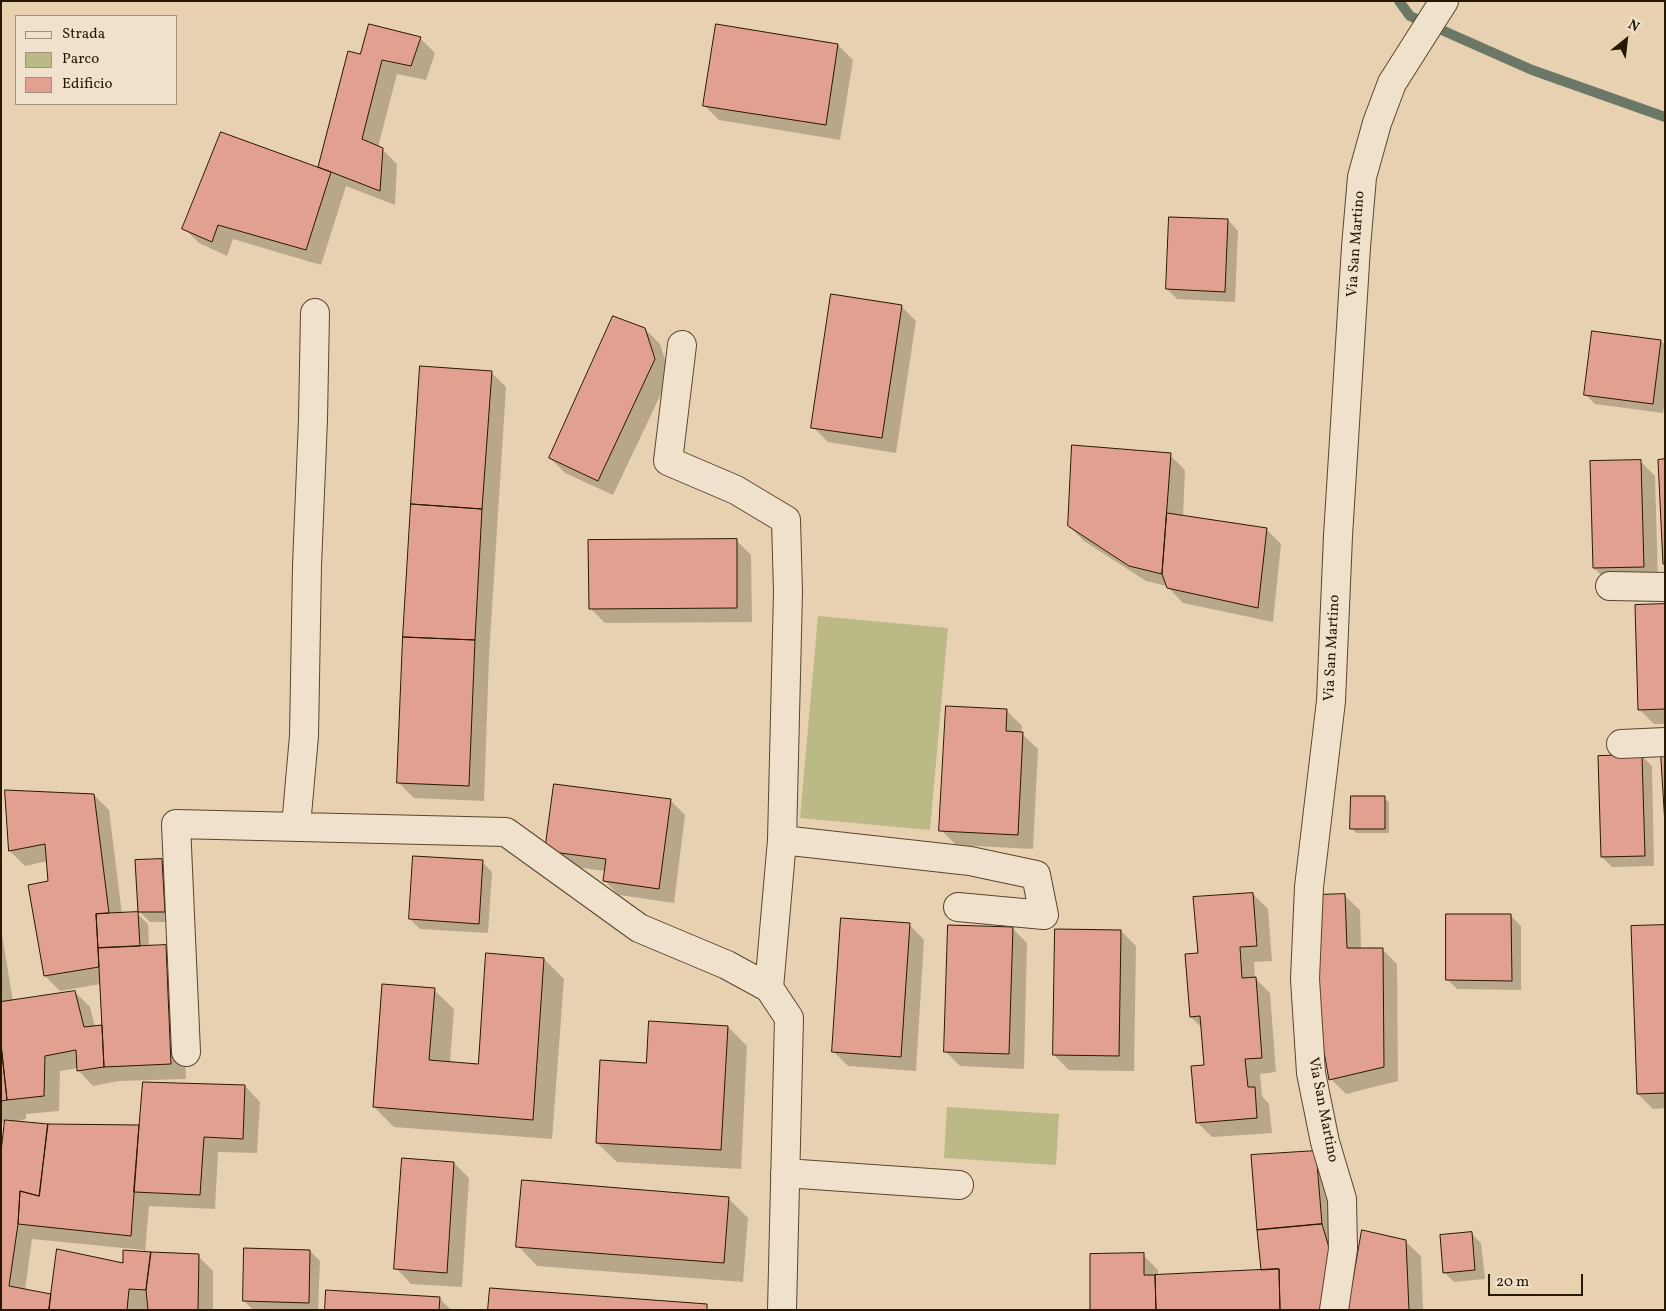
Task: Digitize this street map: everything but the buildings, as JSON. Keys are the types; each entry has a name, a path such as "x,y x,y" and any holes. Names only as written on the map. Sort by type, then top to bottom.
{"street":[{"name":"Via San Martino","path":"1334,1310 1343,1249 1342,1198 1325,1142 1311,1073 1305,979 1309,887 1331,700 1338,536 1356,247 1362,177 1377,123 1392,82 1444,1"},
{"path":"296,826 304,736 315,313"},
{"path":"682,346 668,461 736,490 786,520 788,602 782,840 769,988"},
{"path":"1610,586 1665,586"},
{"path":"1621,744 1665,742"},
{"path":"186,1052 176,824 506,832 639,928 728,965 769,988 789,1018 782,1310"},
{"path":"782,840 970,861 1036,875 1044,915 958,907"},
{"path":"785,1173 959,1185"}],"green space":[{"path":"818,616 948,628 930,830 800,818"},
{"path":"947,1107 1059,1114 1056,1165 944,1158"}],"waterway":[{"path":"1399,1 1410,16 1532,70 1665,117"}]}
